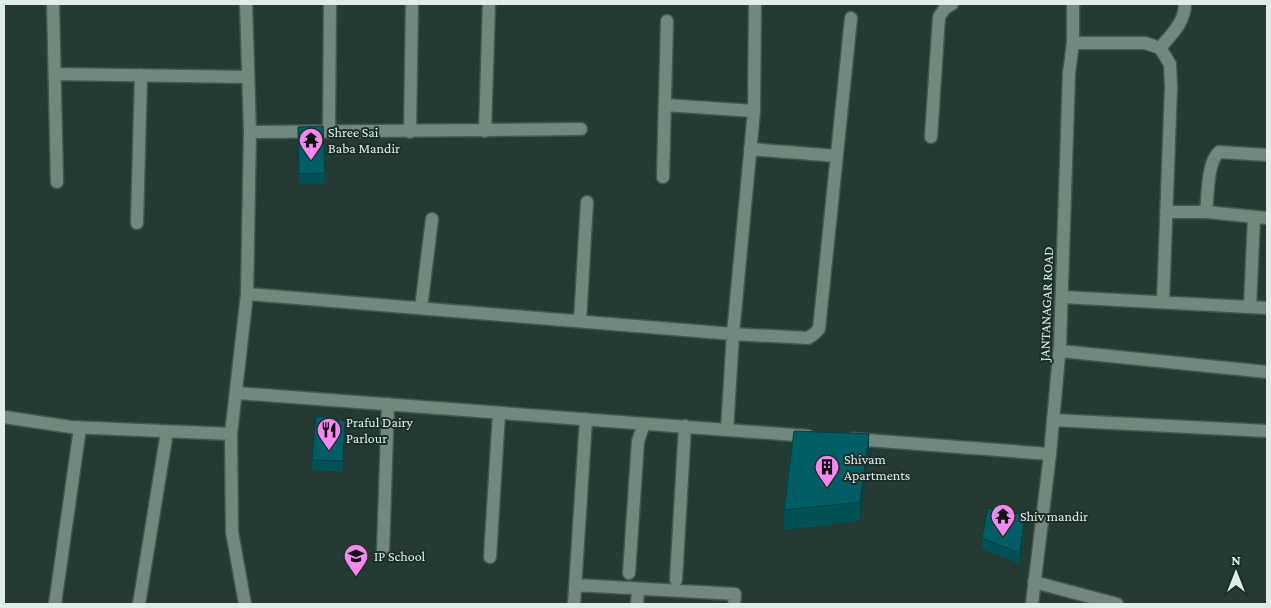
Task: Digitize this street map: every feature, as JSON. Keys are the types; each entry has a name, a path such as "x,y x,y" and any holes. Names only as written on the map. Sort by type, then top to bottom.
{"street":[{"path":"53,4 57,182"},
{"path":"245,604 232,532 231,434 247,294 250,132 246,4"},
{"path":"329,132 330,4"},
{"path":"410,132 412,4"},
{"path":"485,131 490,4"},
{"path":"728,430 733,334 754,111 755,4"},
{"path":"931,137 939,17 945,8 952,4"},
{"name":"JANTANAGAR ROAD","path":"1032,604 1060,351 1073,4"},
{"path":"1160,48 1181,22 1185,4"},
{"path":"247,294 733,334 808,338 819,329 851,18"},
{"path":"663,177 667,21"},
{"path":"1073,43 1145,43 1160,48 1170,64 1163,302"},
{"path":"55,74 248,77"},
{"path":"137,223 141,75"},
{"path":"665,105 754,111"},
{"path":"250,132 581,129"},
{"path":"750,149 837,156"},
{"path":"1206,212 1211,163 1214,156 1219,152 1267,155"},
{"path":"580,321 587,202"},
{"path":"1166,212 1206,212 1261,217 1250,307"},
{"path":"421,308 432,219"},
{"path":"1062,297 1267,308"},
{"path":"1060,351 1267,372"},
{"path":"236,393 825,437"},
{"path":"382,551 388,404"},
{"path":"490,557 499,412"},
{"path":"4,417 80,428 231,434"},
{"path":"574,604 586,419"},
{"path":"1053,420 1267,431"},
{"path":"629,573 638,441 644,424"},
{"path":"676,580 685,426"},
{"path":"55,604 80,428"},
{"path":"139,604 167,432"},
{"path":"845,438 1050,454"},
{"path":"1034,582 1117,604"},
{"path":"576,585 735,594 734,604"},
{"path":"638,590 638,604"}],"building":[{"name":"Shree Sai Baba Mandir","path":"323,126 325,173 299,174 298,127"},
{"name":"Praful Dairy Parlour","path":"316,416 345,421 343,461 312,460"},
{"name":"Shivam Apartments","path":"794,431 869,434 860,502 784,510"},
{"path":"988,508 1025,515 1020,553 982,538"}],"place":[{"name":"Shree Sai Baba Mandir","path":"311,161"},
{"name":"Praful Dairy Parlour","path":"329,451"},
{"name":"Shivam Apartments","path":"827,488"},
{"name":"Shiv mandir","path":"1003,537"},
{"name":"IP School","path":"356,577"}]}
